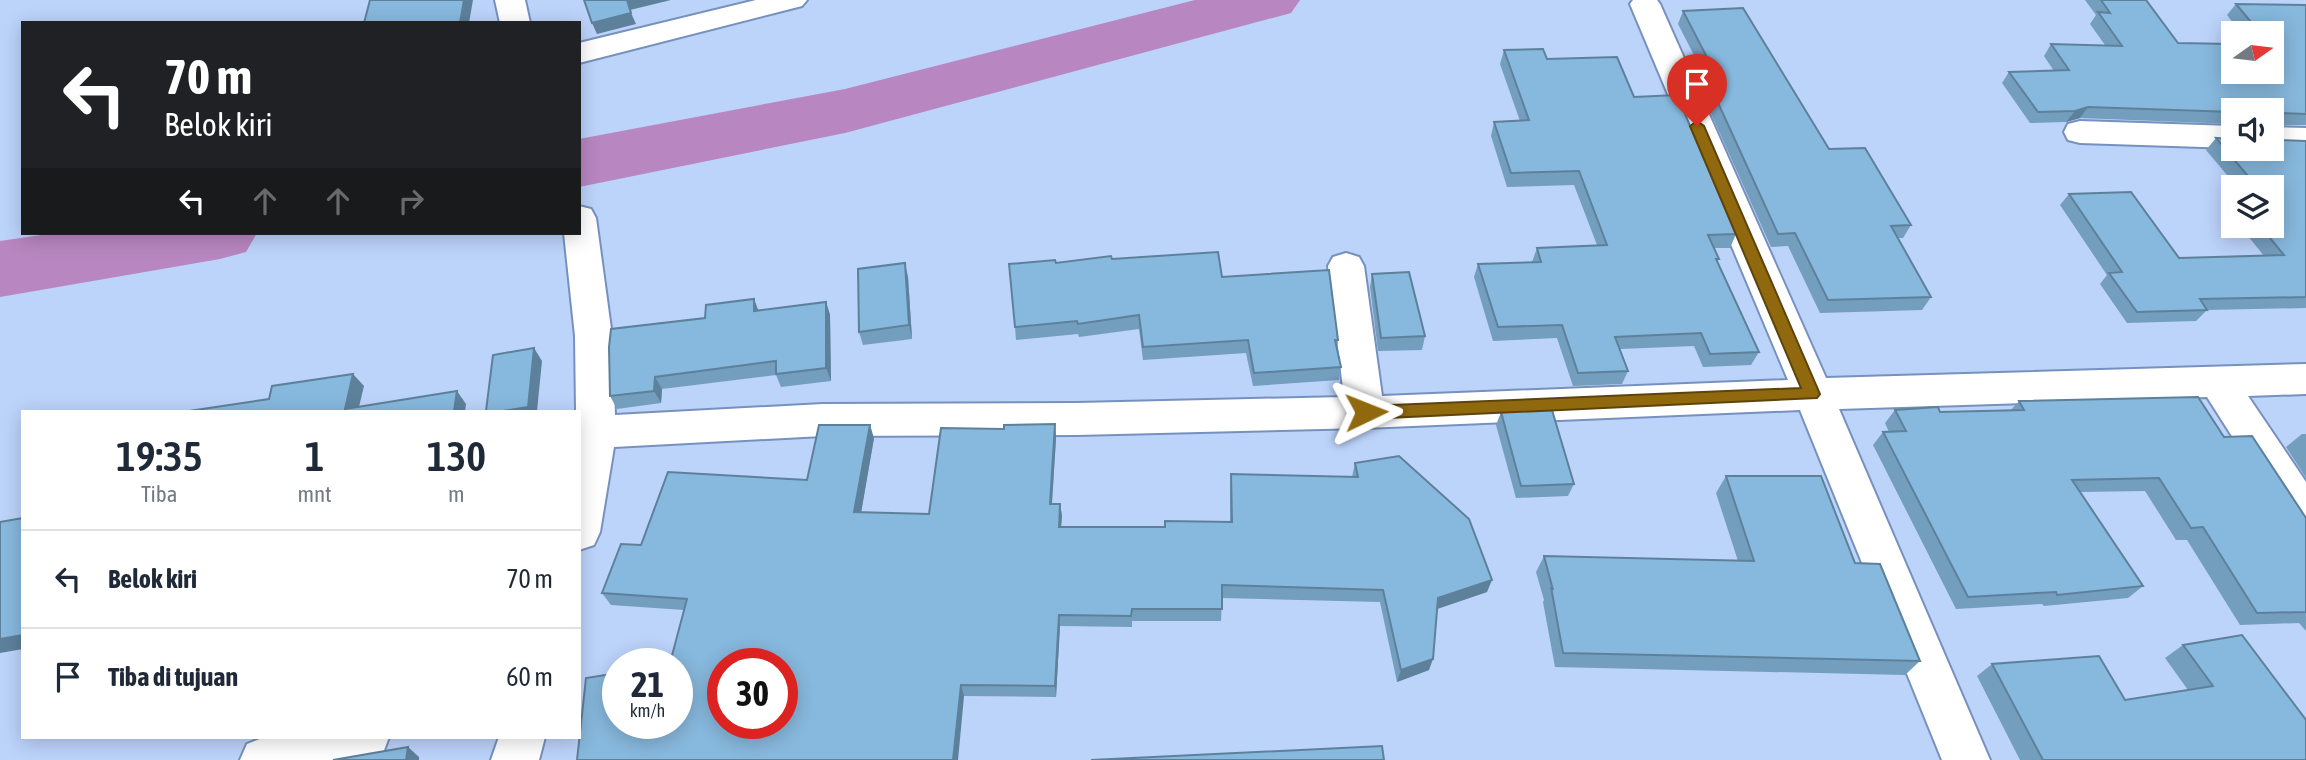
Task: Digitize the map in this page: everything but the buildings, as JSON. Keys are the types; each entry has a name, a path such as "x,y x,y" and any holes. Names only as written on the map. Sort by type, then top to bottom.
{"street":[{"path":"510,0 515,21"},
{"path":"581,53 792,0"},
{"path":"1645,4 1880,549 1966,760"},
{"path":"2080,132 2221,137"},
{"path":"2284,139 2306,140"},
{"path":"581,233 595,341 596,432 581,514"},
{"path":"1346,266 1366,412"},
{"path":"596,432 822,421 1077,419 1366,412 1812,394 2306,379"},
{"path":"2217,381 2306,516"},
{"path":"264,760 357,739"},
{"path":"515,760 521,739"}],"waterway":[{"path":"581,163 845,111 1269,0"},
{"path":"0,269 208,235"}],"route":[{"path":"1366,412 1812,394 1697,126"}]}
